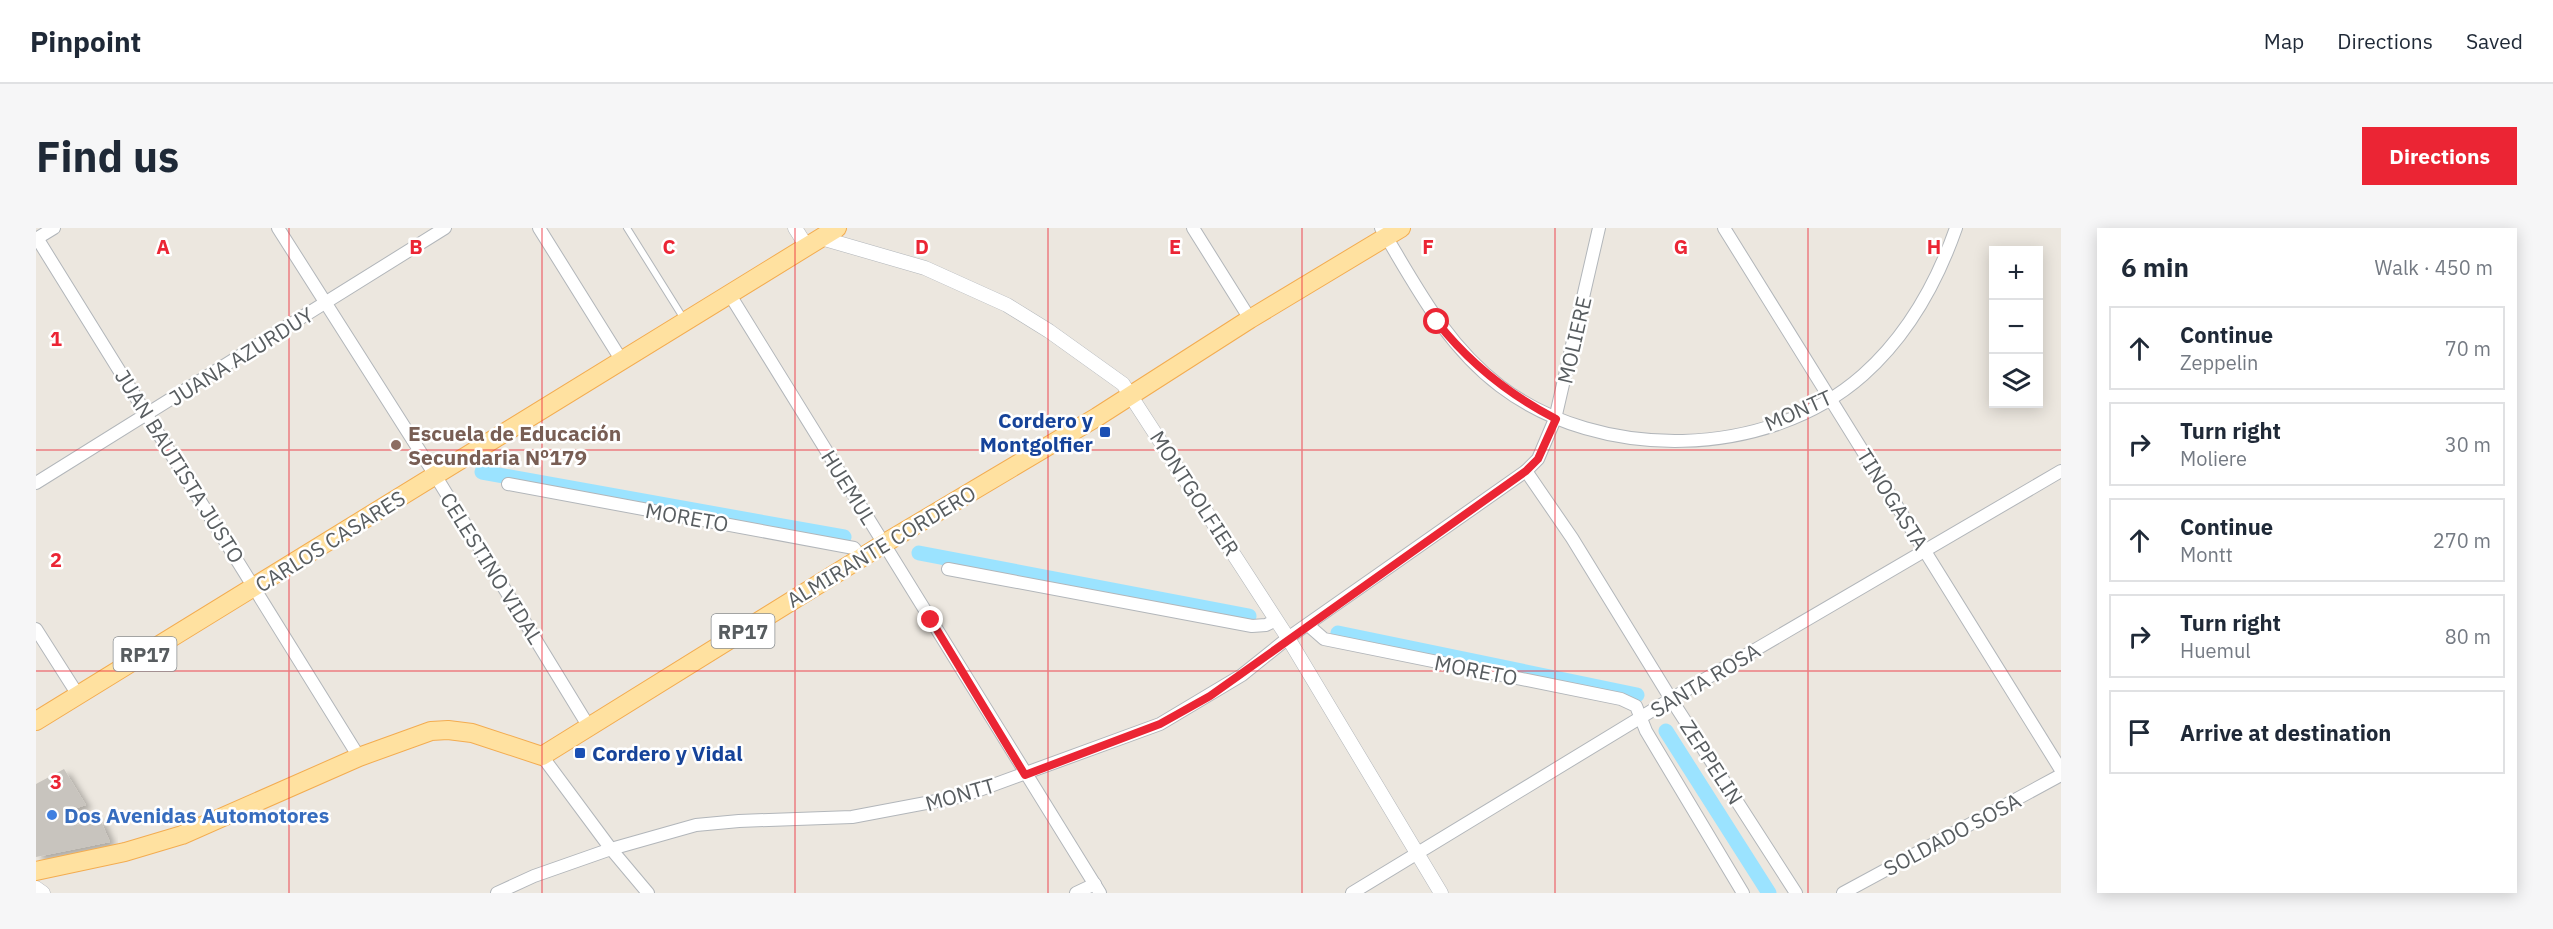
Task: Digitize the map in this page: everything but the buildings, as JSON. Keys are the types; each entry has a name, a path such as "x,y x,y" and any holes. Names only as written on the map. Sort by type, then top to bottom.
{"main road":[{"name":"CARLOS CASARES","path":"36,721 730,296 837,228"},
{"name":"ALMIRANTE CORDERO","path":"542,756 861,557 1096,417 1390,231"},
{"path":"36,871 125,852 182,835 359,757 408,738 448,730 491,738 542,756"}],"street":[{"path":"37,238 54,228"},
{"name":"CELESTINO VIDAL","path":"278,228 435,475 588,727"},
{"name":"JUANA AZURDUY","path":"36,483 149,415 445,228"},
{"path":"539,228 622,361"},
{"path":"795,228 814,242"},
{"path":"1193,228 1250,319"},
{"name":"MOLIERE","path":"1526,471 1538,459 1556,419 1599,228"},
{"name":"TINOGASTA","path":"1724,228 2061,773"},
{"name":"MONTT","path":"1556,419 1615,437 1666,442 1694,441 1780,422 1831,399 1862,376 1891,347 1915,317 1937,278 1956,228"},
{"path":"1390,231 1425,303 1456,346 1501,387 1556,419"},
{"name":"JUAN BAUTISTA JUSTO","path":"37,238 149,415 359,757"},
{"name":"MONTGOLFIER","path":"814,242 924,268 1007,305 1114,375 1131,394 1288,639 1441,893"},
{"name":"HUEMUL","path":"730,296 885,543 1025,775 1097,889"},
{"name":"MONTT","path":"497,893 534,876 611,849 706,824 884,813 963,796 1142,732 1178,715 1242,675 1288,639 1526,471"},
{"name":"ZEPPELIN","path":"1526,471 1572,538 1671,699 1796,893"},
{"name":"SANTA ROSA","path":"1352,893 1671,699 2061,471"},
{"name":"MORETO","path":"508,484 854,548 861,557"},
{"path":"948,569 1252,626 1266,625 1276,620"},
{"name":"MORETO","path":"1308,625 1323,639 1621,699 1636,706 1641,718"},
{"path":"36,629 78,695"},
{"name":"ZEPPELIN","path":"1641,718 1743,893"},
{"path":"542,756 611,849 648,893"},
{"name":"SOLDADO SOSA","path":"1844,893 2061,773"},
{"path":"36,888 43,893"},
{"path":"1076,893 1097,889"}],"lane":[{"path":"627,228 686,322"}],"waterway":[{"path":"482,472 844,537"},
{"path":"919,553 1249,616"},
{"path":"1338,633 1637,695"},
{"path":"1666,731 1769,893"}],"place":[{"name":"Cordero y Montgolfier","path":"1105,432"},
{"name":"Escuela de Educación Secundaria Nº179","path":"396,445"},
{"name":"Cordero y Vidal","path":"580,753"},
{"name":"Dos Avenidas Automotores","path":"52,815"}],"route":[{"path":"931,620 1025,775 1142,732 1178,715 1242,675 1298,632 1526,471 1538,459 1556,419 1501,387 1456,346 1437,322"}]}
